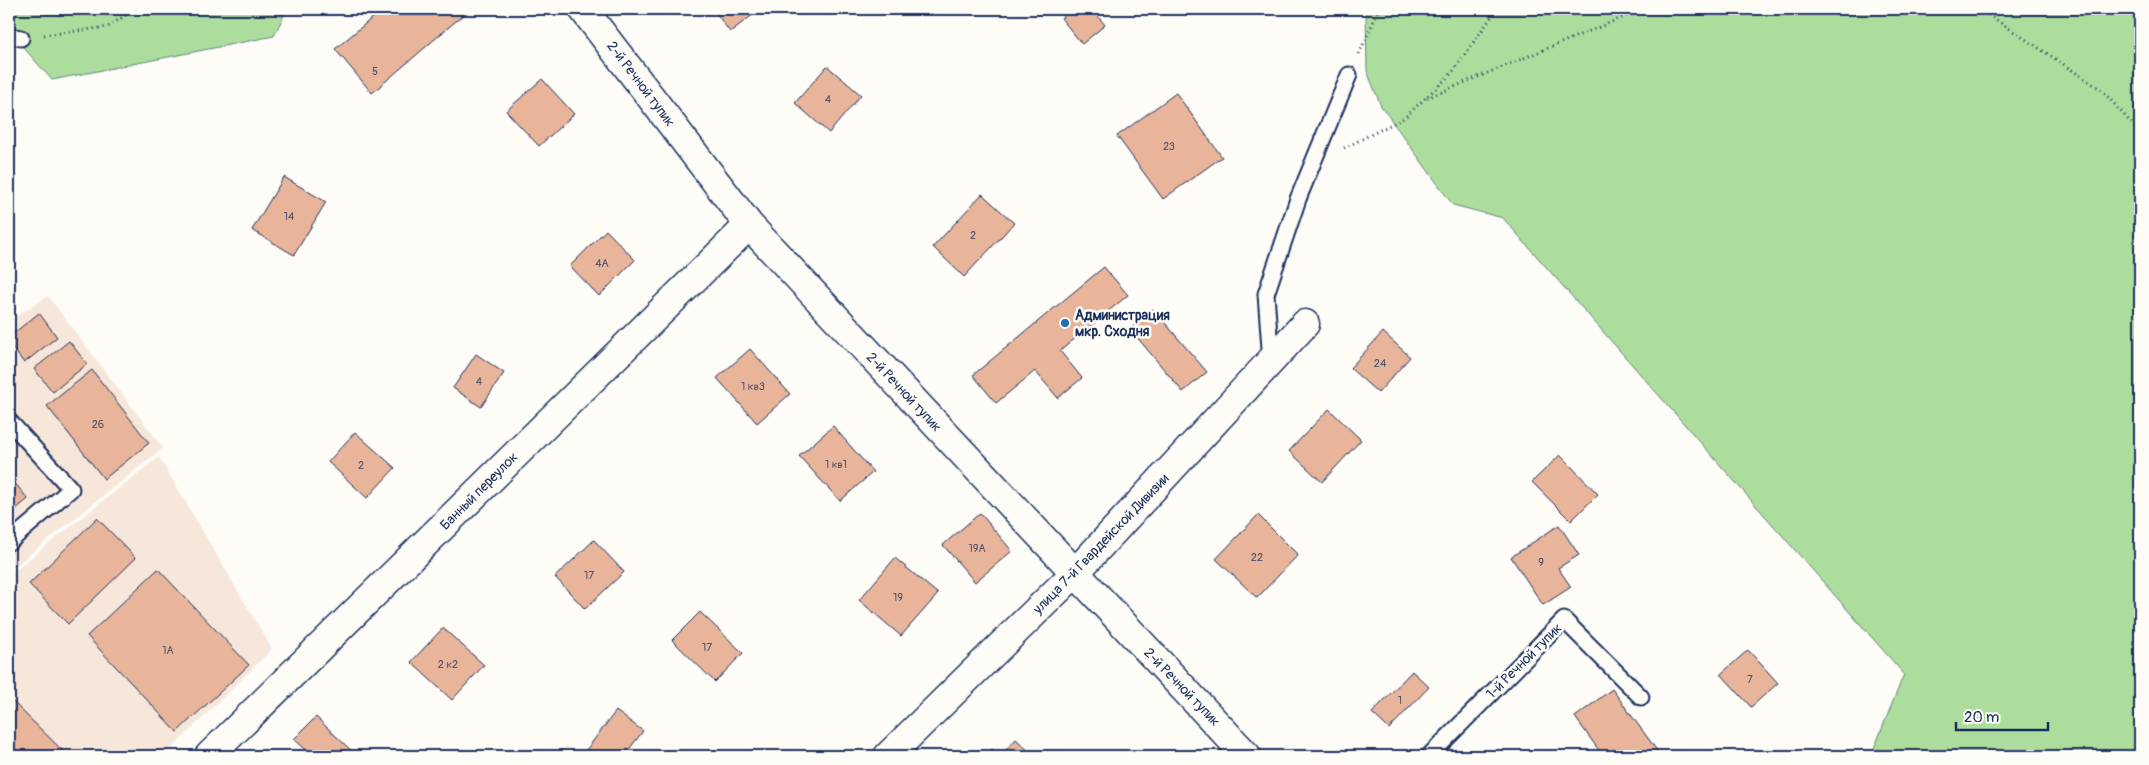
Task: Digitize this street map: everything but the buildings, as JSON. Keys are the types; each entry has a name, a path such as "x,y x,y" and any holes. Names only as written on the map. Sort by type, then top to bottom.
{"street":[{"name":"2-й Речной тупик","path":"583,9 749,225 1074,574 1247,756"},
{"name":"Банный переулок","path":"209,756 749,225"},
{"name":"улица 7-й Гвардейской Дивизии","path":"888,756 1074,574 1305,324"}],"lane":[{"path":"1271,363 1266,294 1298,199 1349,75"},
{"path":"9,421 71,489 9,542"},
{"name":"1-й Речной тупик","path":"1429,756 1564,620 1641,697"}],"path":[{"path":"15,37 108,27 135,9"},
{"path":"1349,75 1379,9"},
{"path":"1312,164 1404,118 1450,74 1497,9"},
{"path":"1424,99 1643,9"},
{"path":"1980,9 2102,90 2140,133"}],"shaded area":[{"path":"48,296 163,448 9,571 9,321"},
{"path":"159,457 272,649 164,756 9,756 9,575"}],"green space":[{"path":"9,9 287,9 274,36 52,80 9,31"},
{"path":"1366,9 2140,9 2140,756 1871,756 1904,674 1503,218 1453,205 1381,106 1367,71"}],"place":[{"name":"Администрация мкр. Сходня","path":"1065,323"}]}
